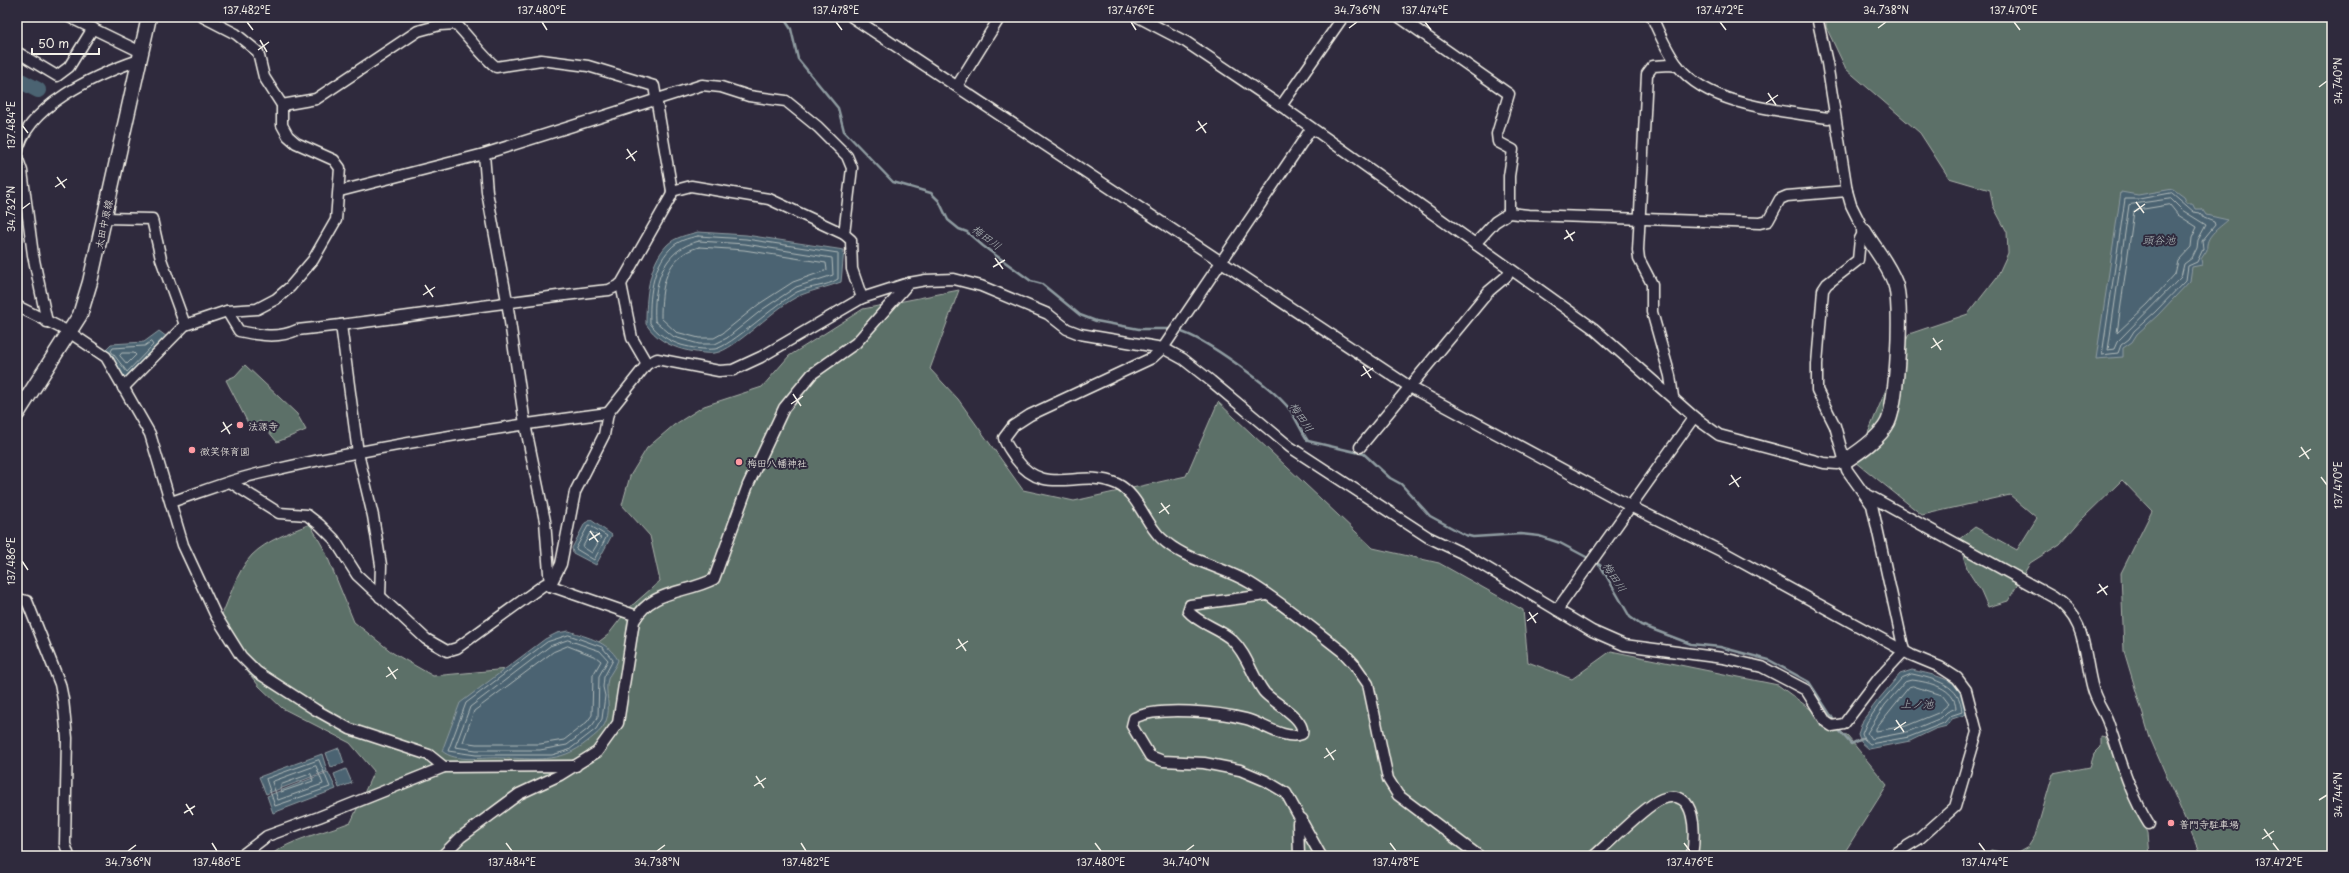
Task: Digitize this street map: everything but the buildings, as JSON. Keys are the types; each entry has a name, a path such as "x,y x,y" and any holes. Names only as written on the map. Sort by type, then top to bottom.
{"main road":[{"name":"太田中原線","path":"17,414 80,315 90,282 105,218 149,17"},
{"path":"1845,461 1874,439 1888,422 1895,383 1900,301 1896,284 1890,271 1864,231"}],"street":[{"path":"69,17 93,28 140,56"},
{"path":"123,388 185,325 227,311 257,309 276,299 290,287 313,260 336,220 340,190 340,168 334,160 296,143 288,136 282,125 282,105 264,77 258,52 236,34 203,17"},
{"path":"852,17 1410,388 1630,506 1723,552 1904,651 1940,667 1957,678 1966,690 1977,732 1955,807 1919,839 1891,856"},
{"path":"957,86 1000,17"},
{"path":"1138,17 1149,19 1186,42 1281,106 1311,129 1510,269 1592,328 1694,417 1719,435 1824,463 1837,464 1845,461"},
{"path":"1281,106 1343,17"},
{"path":"1399,17 1509,94 1497,134 1498,142 1513,150 1509,176 1509,212"},
{"path":"1652,17 1678,66 1696,82 1722,97 1770,109 1828,118 1834,116"},
{"path":"1817,17 1827,63 1834,116 1847,191 1851,205 1864,231 1860,239 1858,260 1827,284 1822,295 1817,390 1834,426 1851,476 1866,494 1872,505 1904,651"},
{"path":"227,311 239,331 263,335 288,334 297,330 341,326 507,301 609,290 621,284 672,191 658,100 654,86 588,66 541,60 496,67 456,24 440,25 418,31 316,99 282,105"},
{"path":"17,52 57,76 69,67 93,28"},
{"path":"47,322 33,255 22,171 17,152 31,124 59,99 75,87 140,56"},
{"path":"1673,398 1670,376 1652,312 1652,284 1638,258 1647,74 1653,66 1669,64 1678,66"},
{"path":"340,190 364,186 484,154 702,85 721,87 749,96 786,101 818,127 847,156 852,168 844,234"},
{"path":"1311,129 1163,348 1152,358 1012,426 1004,438 1005,444 1031,475 1042,480 1085,479 1117,484 1124,488 1161,538 1184,554 1250,583 1343,652 1354,664 1368,684 1388,779 1398,795 1479,856"},
{"path":"484,154 487,192 507,301 524,424 545,521 550,586"},
{"path":"672,191 691,186 769,199 844,234 851,240 852,269 862,298"},
{"path":"1475,244 1495,222 1509,212 1528,215 1760,223 1768,222 1780,199 1787,196 1847,191"},
{"path":"105,218 152,219 161,259 185,325"},
{"path":"1360,447 1489,291 1507,276 1510,269"},
{"path":"550,586 561,564 575,492 604,435 608,413 647,364 657,359 719,371 734,370 761,357 862,298 910,283 942,279 981,286 1048,314 1067,329 1080,334 1163,348 1182,359 1211,381 1290,447 1428,537 1464,554 1592,631 1624,645 1723,658 1762,667 1806,690 1826,722 1836,726 1850,719 1879,678 1904,651"},
{"path":"442,856 461,837 518,794 560,775 596,752 618,723 634,621 637,616 645,605 658,597 670,592 702,585 714,579 748,486 784,408 812,374 856,343 910,283"},
{"path":"621,284 632,338 647,364"},
{"path":"17,306 69,332 106,357 150,434 183,545 216,616 241,656 257,672 316,710 350,729 429,755 444,767"},
{"path":"341,326 358,453 373,516 381,565 380,597"},
{"path":"171,502 260,473 358,453 524,424 608,413"},
{"path":"1557,610 1694,417"},
{"path":"230,482 279,513 306,515 320,525 334,539 357,575 426,639 447,652 457,648 545,584 637,616"},
{"path":"1866,494 2053,597 2064,604 2073,614 2081,632 2093,689 2107,720 2120,762 2140,810 2149,824"},
{"path":"1266,595 1190,605 1188,611 1232,640 1249,663 1265,693 1290,713 1301,727 1302,734 1288,735 1247,719 1215,713 1166,712 1142,714 1134,718 1132,726 1150,756 1163,761 1204,763 1240,770 1266,781 1286,793 1302,819 1321,856"},
{"path":"17,599 27,601 60,684 67,738 65,844 69,856"},
{"path":"241,856 266,836 319,817 444,767 576,766"},
{"path":"1594,856 1639,816 1662,799 1672,798 1684,802 1694,817 1690,854"},
{"path":"1299,856 1298,823 1302,819"}],"green space":[{"path":"1826,17 2332,17 2332,856 2201,856 2150,738 2124,651 2121,573 2152,511 2122,480 2081,520 2060,544 2030,563 2008,601 1988,607 1981,591 1968,571 1958,540 1975,527 2017,550 2037,518 2010,495 1922,515 1856,462 1909,334 1968,314 1997,277 2008,253 2007,232 1993,206 1990,190 1949,178 1920,133 1846,69 1826,27"},
{"path":"959,290 930,369 958,399 1023,490 1074,501 1186,476 1218,402 1373,548 1439,563 1523,610 1528,662 1572,679 1611,651 1778,685 1848,737 1887,785 1846,850 1839,856 269,856 298,840 351,822 374,771 350,743 282,708 259,686 235,656 220,619 242,569 246,562 258,550 280,537 310,524 325,551 354,622 393,653 433,676 518,668 581,655 608,635 628,609 660,581 650,536 622,505 630,476 647,448 674,425 704,406 762,387 789,356 863,309"},
{"path":"245,365 297,414 306,430 277,442 260,421 250,427 226,380 235,376"},
{"path":"2101,736 2105,737 2148,833 2150,856 1983,856 1991,850 2014,855 2028,847 2035,836 2053,774 2090,767 2094,754 2101,747"}],"water":[{"name":"頭谷池","path":"2173,189 2184,197 2187,203 2192,203 2195,209 2202,209 2206,215 2228,220 2210,237 2207,250 2201,259 2202,265 2192,267 2190,281 2158,315 2137,334 2132,342 2123,348 2123,357 2096,359 2121,192 2138,195"},
{"path":"698,232 746,235 844,250 841,282 806,293 791,300 745,336 724,350 715,353 708,353 679,348 668,344 658,337 646,324 649,282 656,262 667,245 677,238"},
{"path":"159,331 167,337 126,379 105,350 111,344 144,342"},
{"path":"591,520 612,535 596,565 573,553 572,548 585,523"},
{"path":"569,631 603,644 609,648 618,660 610,674 607,684 608,716 605,724 598,732 577,749 557,757 536,759 470,759 448,755 442,751 460,703 545,639 557,633"},
{"name":"上ノ池","path":"1912,670 1940,677 1953,683 1963,695 1967,714 1952,719 1947,726 1935,729 1910,741 1869,749 1861,742 1858,734 1863,720 1900,674"},
{"path":"339,748 344,763 331,767 326,753"},
{"path":"322,754 327,771 266,794 259,777"},
{"path":"346,769 352,783 339,788 334,774"},
{"path":"328,772 336,789 273,813 267,796"}],"waterway":[{"name":"梅田川","path":"783,17 791,29 798,59 838,108 844,131 893,182 931,193 939,201 948,220 959,229 967,232 983,246 1031,281 1042,284 1080,315 1096,321 1139,329 1173,329"},
{"path":"17,79 38,90"},
{"name":"梅田川","path":"1178,331 1190,335 1221,353 1270,390 1283,401 1291,411 1308,441 1364,454 1390,478 1401,484 1430,516 1465,535 1473,537 1521,534 1539,536 1560,543 1590,559"},
{"name":"梅田川","path":"1594,562 1600,565 1630,617 1641,625 1691,644 1720,647 1769,660 1809,682 1835,722"},
{"name":"梅田川","path":"1837,728 1851,744 1862,739"}],"place":[{"name":"法源寺","path":"240,425"},
{"name":"微笑保育園","path":"192,450"},
{"name":"梅田八幡神社","path":"739,462"},
{"name":"普門寺駐車場","path":"2171,823"}]}
